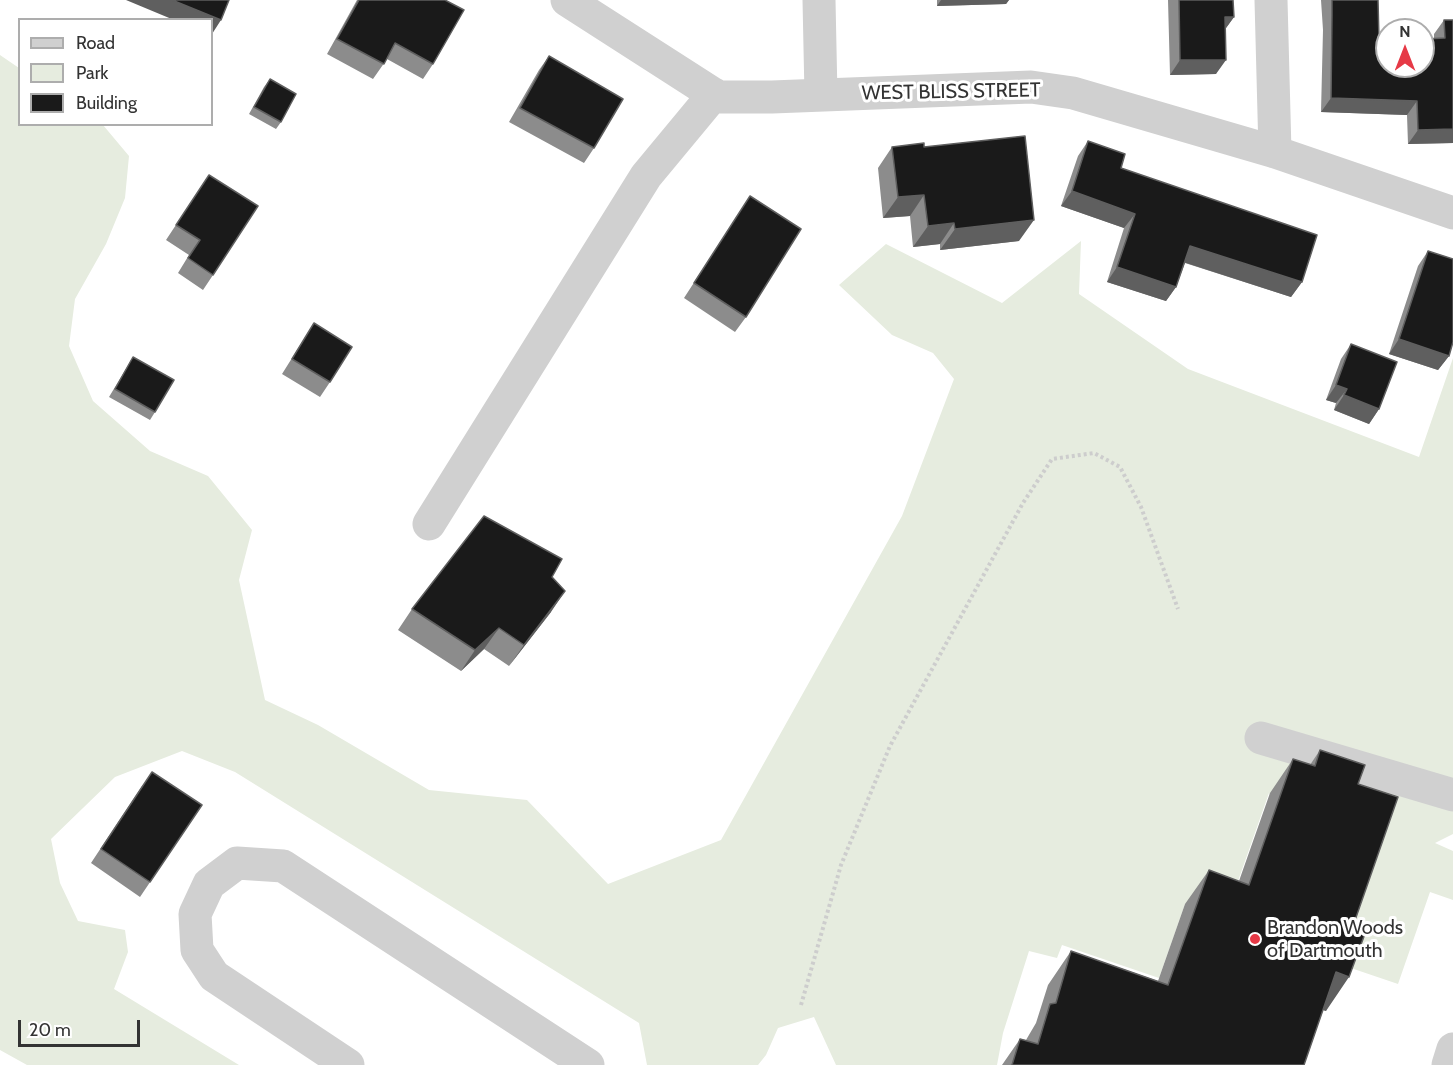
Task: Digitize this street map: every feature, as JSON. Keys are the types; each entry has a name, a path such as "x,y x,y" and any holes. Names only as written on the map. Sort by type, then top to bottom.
{"street":[{"name":"WEST BLISS STREET","path":"567,0 718,97 772,98 1031,87 1073,93 1275,152 1453,213"},
{"path":"819,0 821,95"},
{"path":"1271,0 1275,152"},
{"path":"429,524 646,177 714,94"},
{"path":"1261,738 1453,795"},
{"path":"348,1065 214,976 197,950 195,914 204,894 209,884 237,863 283,866 588,1065"},
{"path":"1448,1065 1453,1049"}],"path":[{"path":"801,1005 841,866 890,746 1023,503 1052,459 1094,453 1119,467 1141,507 1178,609"}],"green space":[{"path":"0,55 18,67 18,126 104,126 129,156 125,198 106,244 75,299 69,346 93,401 150,451 208,476 252,530 239,580 265,700 318,725 429,790 527,800 608,884 721,840 902,516 954,379 933,353 892,335 839,285 886,244 1002,303 1081,241 1079,294 1188,369 1419,457 1453,358 1453,834 1435,843 1453,851 1453,900 1430,892 1398,984 1342,965 1269,793 1225,918 1185,904 1159,978 1062,945 1057,958 1029,951 1003,1033 997,1065 836,1065 814,1017 778,1028 766,1055 758,1065 647,1065 639,1023 235,772 182,751 115,777 51,839 60,883 78,921 125,930 128,952 114,989 239,1065 27,1065 0,1050"}],"building":[{"path":"172,0 229,0 221,20"},
{"path":"359,0 445,0 464,10 433,64 395,43 384,64 337,39"},
{"path":"1179,0 1233,0 1234,17 1225,17 1226,60 1180,60"},
{"path":"1332,0 1378,0 1378,18 1375,18 1375,78 1435,78 1435,38 1445,38 1444,20 1453,20 1453,129 1418,130 1417,101 1331,98"},
{"path":"549,56 623,99 594,148 520,108"},
{"path":"270,79 296,94 281,122 254,107"},
{"path":"1025,136 1034,220 955,229 954,223 928,226 924,195 898,197 892,147 924,143 924,147"},
{"path":"1088,141 1125,154 1121,168 1317,235 1302,282 1190,246 1176,287 1117,267 1135,214 1072,191"},
{"path":"209,175 258,206 213,275 188,258 200,240 176,225"},
{"path":"750,196 801,229 746,317 694,283"},
{"path":"1428,251 1453,259 1453,342 1449,356 1399,339"},
{"path":"314,323 352,347 330,382 292,359"},
{"path":"1351,344 1397,362 1379,409 1344,395 1347,389 1336,385"},
{"path":"133,357 174,380 155,412 115,389"},
{"path":"484,516 562,559 552,577 565,591 524,645 499,628 475,650 412,609"},
{"name":"Brandon Woods of Dartmouth","path":"1320,750 1365,765 1358,784 1398,797 1353,926 1366,931 1349,977 1336,972 1304,1065 1012,1065 1020,1039 1038,1044 1050,1004 1056,1003 1071,951 1168,985 1209,870 1249,885 1293,759 1315,766"},
{"path":"152,772 202,805 150,882 101,849"}],"place":[{"name":"Brandon Woods of Dartmouth","path":"1255,939"}]}
